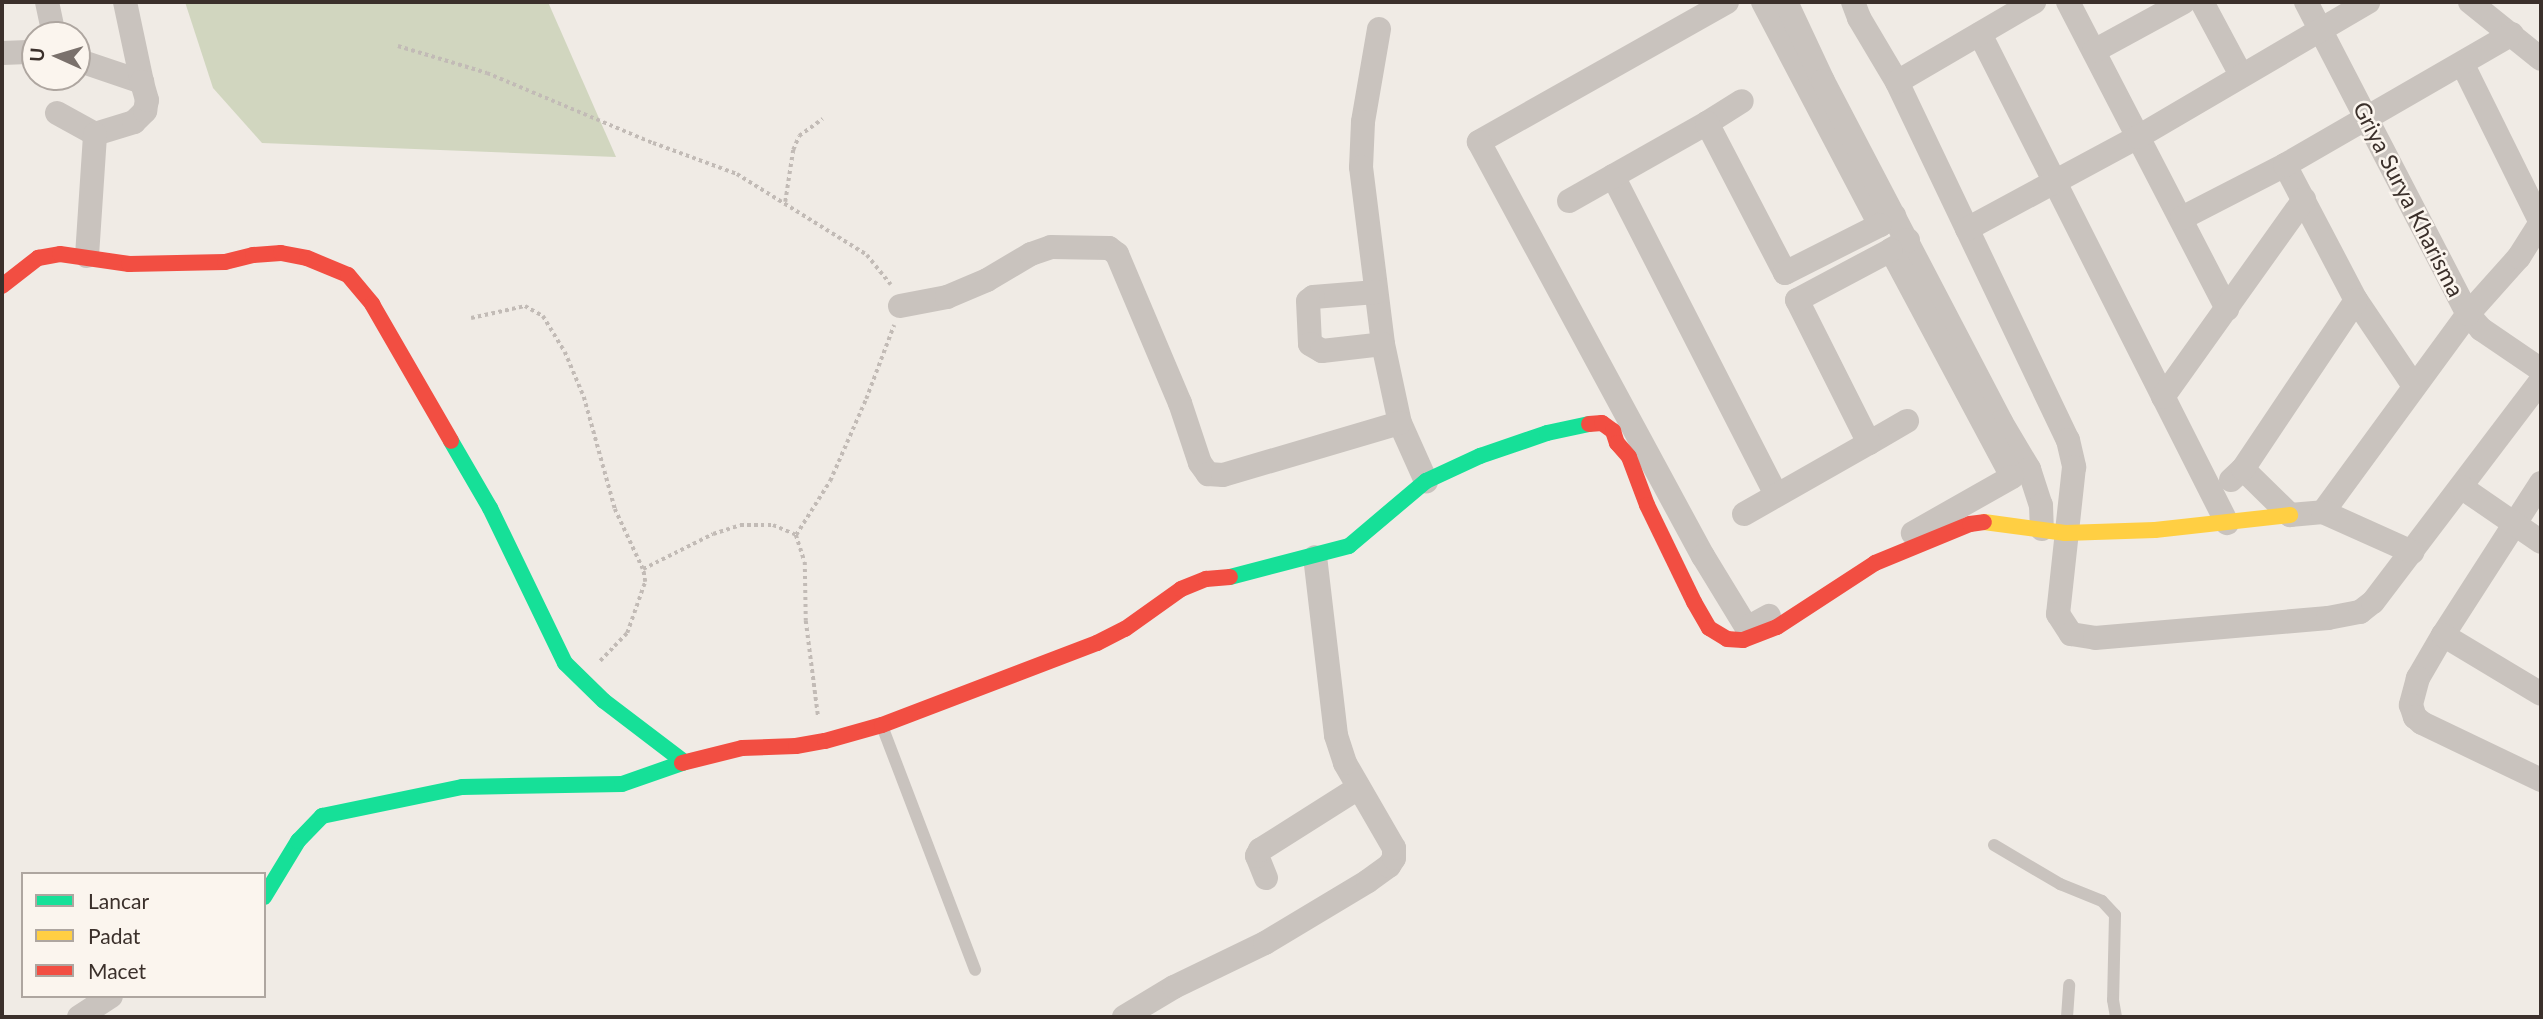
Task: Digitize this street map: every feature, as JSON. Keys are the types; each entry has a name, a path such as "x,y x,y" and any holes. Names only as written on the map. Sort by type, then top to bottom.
{"street":[{"path":"47,2 51,21"},
{"path":"57,113 95,134 134,122 141,116 147,100 125,2"},
{"path":"1727,2 1479,142 1703,556 1747,628 2012,477 1763,2"},
{"path":"1786,2 1823,81 1879,226 1891,250 2029,469 2041,505 2054,531"},
{"path":"1853,2 1859,18 1897,82 2070,448 2074,467 2054,531 2059,614 2071,634 2082,639 2345,616 2360,612 2373,601 2461,487 2533,410 2541,380"},
{"path":"1897,82 2034,2"},
{"path":"2068,2 2227,309"},
{"path":"2094,51 2184,2"},
{"path":"2202,2 2241,75"},
{"name":"Griya Surya Kharisma","path":"2306,2 2469,314 2481,329 2541,370"},
{"path":"1967,229 2138,137 2368,2"},
{"path":"2470,2 2541,59"},
{"path":"1379,29 1361,149 1383,344 1400,424 1426,481"},
{"path":"1980,34 2216,496 2227,523"},
{"path":"2182,218 2463,65 2512,34"},
{"path":"2,53 21,52"},
{"path":"91,65 142,82"},
{"path":"2323,512 2469,314 2519,257 2541,222 2463,65"},
{"path":"1569,201 1742,101"},
{"path":"1707,123 1869,443"},
{"path":"87,256 95,134"},
{"path":"2285,164 2356,300 2414,386"},
{"path":"1612,176 1776,495"},
{"path":"2164,397 2304,199"},
{"path":"1785,273 1879,226"},
{"path":"900,306 947,297 987,280 1031,254 1051,247 1110,248 1117,254 1180,403 1200,463 1208,474 1223,475 1400,424"},
{"path":"1797,300 1891,250"},
{"path":"2,286 38,258 60,254 129,264 225,261 281,253 307,258 348,275 379,316 490,508 565,663 580,679 684,762"},
{"path":"1376,292 1313,298 1308,301 1310,344 1322,351 1383,344"},
{"path":"2216,496 2243,469 2356,300"},
{"path":"1744,513 1907,421"},
{"path":"266,894 298,841 322,816 462,787 622,784 684,762 743,748 796,746 882,725 1097,643 1125,629 1181,589 1206,579 1247,575 1349,546 1426,481 1480,456 1536,436 1602,423 1614,431 1629,457 1647,505 1709,628 1717,635 1737,640 1777,626 1875,563 1951,530 1990,521 2054,531 2155,530 2323,512 2412,552"},
{"path":"2243,469 2290,515"},
{"path":"2541,483 2443,635 2418,678 2412,696 2415,717 2422,723 2541,780"},
{"path":"2461,487 2541,542"},
{"path":"1124,1017 1174,987 1265,943 1389,866 1394,858 1394,848 1345,763 1336,735 1315,557"},
{"path":"2443,635 2541,694"},
{"path":"1266,878 1256,856 1260,850 1358,788"}],"lane":[{"path":"882,725 975,970"},
{"path":"1994,845 2060,884 2102,901 2115,915 2113,1000 2116,1017"},
{"path":"2067,1017 2069,985"}],"path":[{"path":"398,46 487,73 653,143 737,174 867,255 886,276 900,306 866,399 830,481 796,535"},
{"path":"785,202 793,150 799,136 822,119"},
{"path":"471,318 525,306 543,316 565,352 584,397 615,509 643,569 645,583 626,633 580,679"},
{"path":"643,569 713,534 740,525 773,525 796,535 805,562 810,667 825,741"}],"green space":[{"path":"185,2 548,2 616,157 262,143 213,88"}],"traffic: fast":[{"path":"1230,577 1349,546 1426,481 1480,456 1547,433 1589,424"},
{"path":"451,441 490,508 565,663 604,701 684,762"},
{"path":"266,894 298,841 322,816 462,787 622,784 682,763"}],"traffic: slow":[{"path":"1984,522 2065,533 2155,530 2290,515"}],"traffic: jam":[{"path":"2,286 38,258 60,254 129,264 225,262 253,255 281,253 307,258 348,275 372,304 451,441"},
{"path":"1589,424 1602,423 1613,431 1617,443 1629,457 1647,505 1694,602 1709,628 1727,639 1743,640 1777,627 1875,563 1970,524 1984,522"},
{"path":"682,763 742,748 796,746 825,741 882,725 1097,643 1125,629 1181,589 1206,579 1230,577"}]}
